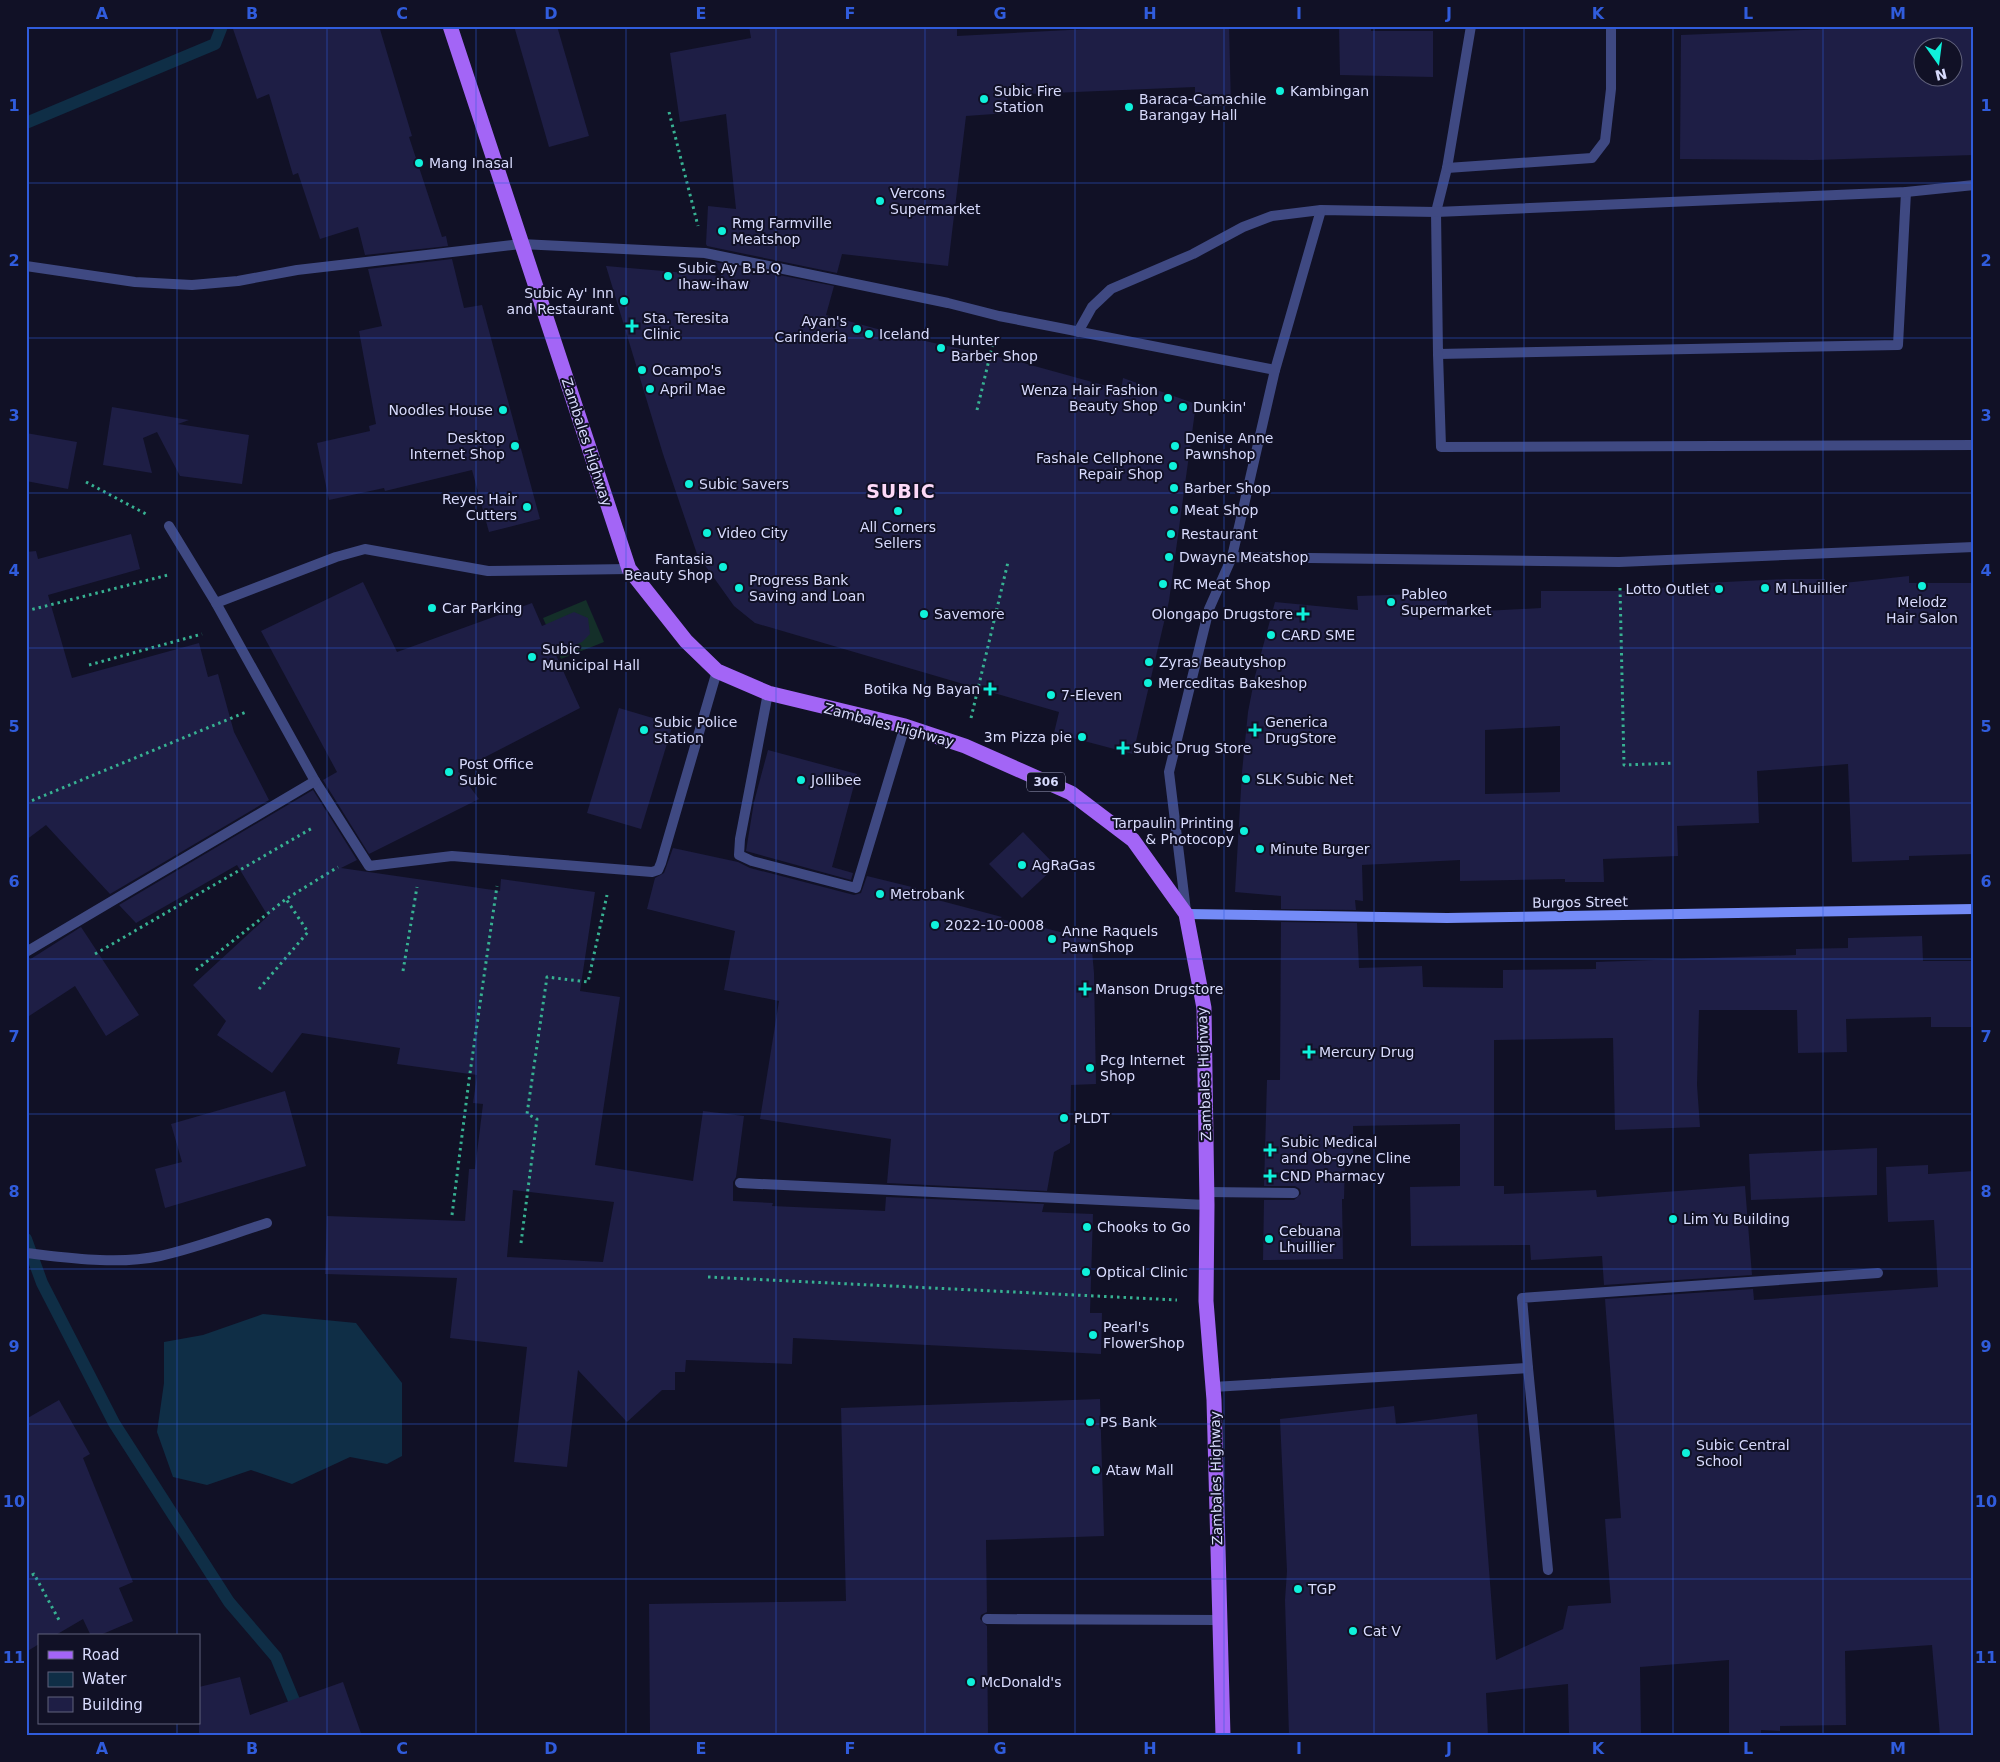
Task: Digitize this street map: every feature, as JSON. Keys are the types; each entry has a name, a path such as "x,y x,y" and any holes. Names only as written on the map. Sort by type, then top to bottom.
{"main road":[{"name":"Zambales Highway","path":"450,26 629,569 686,641 717,671 768,693 905,726 964,746 1071,793 1133,840 1186,914 1204,1008 1207,1198 1206,1301 1213,1387 1223,1736"}],"street":[{"path":"1471,26 1446,168 1436,212 1438,354 1442,447 1974,445"},
{"path":"1446,168 1592,158 1605,141 1611,88 1611,26"},
{"path":"1078,332 1092,307 1111,289 1192,254 1243,227 1272,216 1321,210 1436,212 1906,192 1974,185"},
{"path":"1438,354 1898,345 1906,192"},
{"path":"1186,914 1169,772 1209,609 1232,557 1275,370 1321,210"},
{"path":"26,266 135,282 192,285 238,281 297,270 521,244 705,253 999,316 1275,370"},
{"path":"168,526 216,603 315,781 369,866 378,867 452,856 501,858 613,870 652,872 658,870 662,863 717,671"},
{"path":"1232,557 1620,562 1974,547"},
{"path":"216,603 336,557 365,549 488,571 629,569"},
{"path":"768,693 740,839 740,855 752,861 856,888 905,726"},
{"path":"26,952 315,781"},
{"name":"Burgos Street","path":"1186,914 1447,918 1974,909"},
{"path":"740,1183 1207,1198 1294,1193"},
{"path":"26,1253 65,1257 135,1259 160,1256 267,1223"},
{"path":"1548,1570 1522,1298 1878,1272"},
{"path":"1213,1387 1528,1368"},
{"path":"987,1619 1219,1620"}],"path":[{"path":"669,112 705,253"},
{"path":"976,410 999,316"},
{"path":"86,482 168,526"},
{"path":"964,746 1008,562"},
{"path":"1620,562 1624,765 1674,763"},
{"path":"26,611 193,568"},
{"path":"89,665 229,627"},
{"path":"26,803 272,702"},
{"path":"95,954 337,814"},
{"path":"196,970 286,900 360,853"},
{"path":"452,1215 469,1080 501,858"},
{"path":"403,971 421,860"},
{"path":"521,1242 537,1119 527,1114 547,977 588,982 613,870"},
{"path":"259,989 308,932 286,900"},
{"path":"708,1278 1206,1301"},
{"path":"26,1578 34,1574 59,1620"}],"green space":[{"path":"586,600 604,642 561,659 543,618"}],"water":[{"path":"263,1314 356,1323 402,1383 402,1456 387,1464 350,1457 292,1484 251,1470 207,1485 173,1477 157,1432 164,1383 164,1342 203,1335"}],"building":[{"path":"232,26 379,26 412,136 409,137 442,237 446,236 448,246 365,255 358,227 320,239 298,173 293,175 269,94 257,99"},
{"path":"514,26 557,26 589,136 549,147"},
{"path":"749,26 957,26 957,36 1088,29 1088,26 1229,26 1231,106 1195,106 1195,87 1007,95 1008,113 966,116 948,266 842,254 837,273 707,246 706,244 708,206 736,209 726,114 680,122 670,53 751,38"},
{"path":"1339,26 1371,26 1371,31 1433,31 1433,77 1340,75"},
{"path":"1902,26 1974,26 1974,155 1813,160 1680,159 1681,35"},
{"path":"452,259 464,308 482,305 540,519 489,532 472,470 385,491 384,488 329,500 317,443 370,431 369,426 376,424 359,331 382,326 368,269"},
{"path":"715,262 834,286 826,315 907,337 1020,362 1121,390 1123,378 1196,404 1169,601 1133,754 1054,733 1059,712 755,623 734,606 697,554 663,454 606,266 721,276"},
{"path":"112,407 189,420 178,424 249,435 242,484 180,476 157,432 143,438 152,473 103,465"},
{"path":"26,433 77,442 68,489 26,481"},
{"path":"131,534 140,569 48,595 72,678 199,643 208,677 218,674 234,732 269,800 110,894 46,825 26,840 26,552 36,551 38,559"},
{"path":"1909,576 1909,583 1974,583 1974,854 1909,856 1909,860 1852,862 1848,764 1757,771 1759,823 1677,826 1678,856 1603,859 1604,882 1565,882 1565,879 1460,881 1460,860 1362,865 1363,901 1355,900 1356,910 1281,909 1281,896 1235,892 1242,772 1248,712 1255,676 1275,602 1358,610 1357,596 1447,593 1447,613 1541,608 1541,591 1625,591 1625,589 1685,587 1685,584 1786,579 1825,579 1825,585","holes":["1560,726 1560,792 1485,794 1485,730"]},
{"path":"363,582 397,652 532,603 542,626 574,612 588,618 590,634 582,642 555,653 580,708 458,771 479,799 369,854 323,780 337,772 261,631"},
{"path":"619,708 673,724 641,829 587,813"},
{"path":"768,750 857,774 832,867 853,873 851,880 746,851 754,802"},
{"path":"313,790 357,860 341,868 500,891 501,879 595,892 580,991 620,997 595,1165 693,1181 703,1111 744,1116 736,1177 733,1182 733,1201 773,1203 772,1206 885,1211 886,1197 1044,1204 1042,1212 1093,1214 1090,1313 1102,1313 1101,1354 793,1338 792,1364 686,1360 685,1372 675,1372 675,1390 662,1390 627,1422 578,1370 567,1467 514,1462 527,1347 450,1338 457,1278 325,1274 327,1216 465,1221 469,1169 475,1169 483,1104 473,1103 477,1075 397,1064 400,1048 302,1033 272,1073 217,1035 226,1021 193,985 268,916 237,865 136,923 119,905","holes":["513,1190 614,1202 603,1262 507,1257"]},
{"name":"AgRaGas","path":"1023,832 1056,866 1022,898 989,864"},
{"path":"673,848 738,862 750,868 854,895 861,893 867,876 916,888 915,894 1002,917 999,919 1029,924 1091,940 1094,973 1096,1084 1071,1085 1070,1143 1054,1152 1047,1191 887,1183 891,1139 760,1119 779,1001 724,990 735,931 647,909 655,878 664,873"},
{"path":"1281,922 1357,923 1359,968 1422,966 1423,987 1503,988 1503,970 1596,969 1596,962 1796,955 1796,949 1848,948 1848,938 1922,936 1923,961 1974,961 1974,1027 1931,1027 1931,1017 1846,1019 1847,1052 1798,1053 1797,1010 1699,1010 1697,1085 1700,1127 1615,1130 1613,1038 1494,1040 1494,1186 1504,1186 1504,1194 1596,1190 1597,1197 1745,1186 1752,1275 1604,1285 1602,1256 1531,1260 1530,1245 1411,1246 1410,1187 1460,1186 1460,1124 1353,1126 1353,1161 1345,1161 1344,1199 1342,1199 1343,1259 1263,1260 1264,1200 1294,1200 1301,1194 1300,1189 1295,1186 1264,1186 1267,1080 1280,1080"},
{"path":"81,927 139,1015 106,1036 75,986 26,1018 26,962"},
{"path":"285,1091 306,1166 165,1208 155,1169 182,1162 171,1124"},
{"path":"1877,1148 1877,1195 1751,1200 1749,1154"},
{"path":"1928,1165 1928,1174 1974,1171 1974,1736 1940,1736 1932,1645 1845,1651 1846,1725 1780,1726 1780,1731 1761,1730 1761,1736 1729,1736 1729,1660 1640,1667 1641,1736 1569,1736 1568,1684 1486,1693 1488,1736 1289,1736 1285,1600 1287,1571 1280,1419 1394,1406 1396,1424 1477,1414 1496,1660 1563,1629 1568,1606 1611,1603 1605,1519 1621,1518 1605,1299 1753,1289 1754,1300 1938,1287 1934,1220 1888,1222 1886,1167"},
{"path":"1100,1399 1104,1536 986,1540 987,1612 981,1615 980,1619 987,1626 988,1736 650,1736 649,1604 846,1601 841,1408"},
{"path":"59,1400 90,1454 83,1458 133,1582 119,1588 133,1621 103,1634 90,1634 83,1619 57,1634 38,1634 38,1645 26,1652 26,1419"},
{"path":"240,1677 250,1715 343,1682 362,1736 199,1736 200,1687"}],"waterway":[{"path":"26,123 215,44 222,26"},
{"path":"26,1239 42,1283 114,1423 229,1602 276,1657 300,1715"}],"place":[{"name":"Kambingan","path":"1280,91"},
{"name":"Subic Fire Station","path":"984,99"},
{"name":"Baraca-Camachile Barangay Hall","path":"1129,107"},
{"name":"Mang Inasal","path":"419,163"},
{"name":"Vercons Supermarket","path":"880,201"},
{"name":"Rmg Farmville Meatshop","path":"722,231"},
{"name":"Subic Ay B.B.Q Ihaw-ihaw","path":"668,276"},
{"name":"Subic Ay' Inn and Restaurant","path":"624,301"},
{"name":"Sta. Teresita Clinic","path":"632,326"},
{"name":"Ayan's Carinderia","path":"857,329"},
{"name":"Iceland","path":"869,334"},
{"name":"Hunter Barber Shop","path":"941,348"},
{"name":"Ocampo's","path":"642,370"},
{"name":"April Mae","path":"650,389"},
{"name":"Wenza Hair Fashion Beauty Shop","path":"1168,398"},
{"name":"Dunkin'","path":"1183,407"},
{"name":"Noodles House","path":"503,410"},
{"name":"Desktop Internet Shop","path":"515,446"},
{"name":"Denise Anne Pawnshop","path":"1175,446"},
{"name":"Fashale Cellphone Repair Shop","path":"1173,466"},
{"name":"Subic Savers","path":"689,484"},
{"name":"Barber Shop","path":"1174,488"},
{"name":"Reyes Hair Cutters","path":"527,507"},
{"name":"Meat Shop","path":"1174,510"},
{"name":"All Corners Sellers","path":"898,511"},
{"name":"Video City","path":"707,533"},
{"name":"Restaurant","path":"1171,534"},
{"name":"Dwayne Meatshop","path":"1169,557"},
{"name":"Fantasia Beauty Shop","path":"723,567"},
{"name":"RC Meat Shop","path":"1163,584"},
{"name":"Melodz Hair Salon","path":"1922,586"},
{"name":"Progress Bank Saving and Loan","path":"739,588"},
{"name":"M Lhuillier","path":"1765,588"},
{"name":"Lotto Outlet","path":"1719,589"},
{"name":"Pableo Supermarket","path":"1391,602"},
{"name":"Car Parking","path":"432,608"},
{"name":"Savemore","path":"924,614"},
{"name":"Olongapo Drugstore","path":"1303,614"},
{"name":"CARD SME","path":"1271,635"},
{"name":"Subic Municipal Hall","path":"532,657"},
{"name":"Zyras Beautyshop","path":"1149,662"},
{"name":"Merceditas Bakeshop","path":"1148,683"},
{"name":"Botika Ng Bayan","path":"990,689"},
{"name":"7-Eleven","path":"1051,695"},
{"name":"Subic Police Station","path":"644,730"},
{"name":"Generica DrugStore","path":"1255,730"},
{"name":"3m Pizza pie","path":"1082,737"},
{"name":"Subic Drug Store","path":"1123,748"},
{"name":"Post Office Subic","path":"449,772"},
{"name":"SLK Subic Net","path":"1246,779"},
{"name":"Jollibee","path":"801,780"},
{"name":"Tarpaulin Printing & Photocopy","path":"1244,831"},
{"name":"Minute Burger","path":"1260,849"},
{"name":"AgRaGas","path":"1022,865"},
{"name":"Metrobank","path":"880,894"},
{"name":"2022-10-0008","path":"935,925"},
{"name":"Anne Raquels PawnShop","path":"1052,939"},
{"name":"Manson Drugstore","path":"1085,989"},
{"name":"Mercury Drug","path":"1309,1052"},
{"name":"Pcg Internet Shop","path":"1090,1068"},
{"name":"PLDT","path":"1064,1118"},
{"name":"Subic Medical and Ob-gyne Cline","path":"1270,1150"},
{"name":"CND Pharmacy","path":"1270,1176"},
{"name":"Lim Yu Building","path":"1673,1219"},
{"name":"Chooks to Go","path":"1087,1227"},
{"name":"Cebuana Lhuillier","path":"1269,1239"},
{"name":"Optical Clinic","path":"1086,1272"},
{"name":"Pearl's FlowerShop","path":"1093,1335"},
{"name":"PS Bank","path":"1090,1422"},
{"name":"Subic Central School","path":"1686,1453"},
{"name":"Ataw Mall","path":"1096,1470"},
{"name":"TGP","path":"1298,1589"},
{"name":"Cat V","path":"1353,1631"},
{"name":"McDonald's","path":"971,1682"}],"district":[{"name":"SUBIC","path":"901,491"}]}
